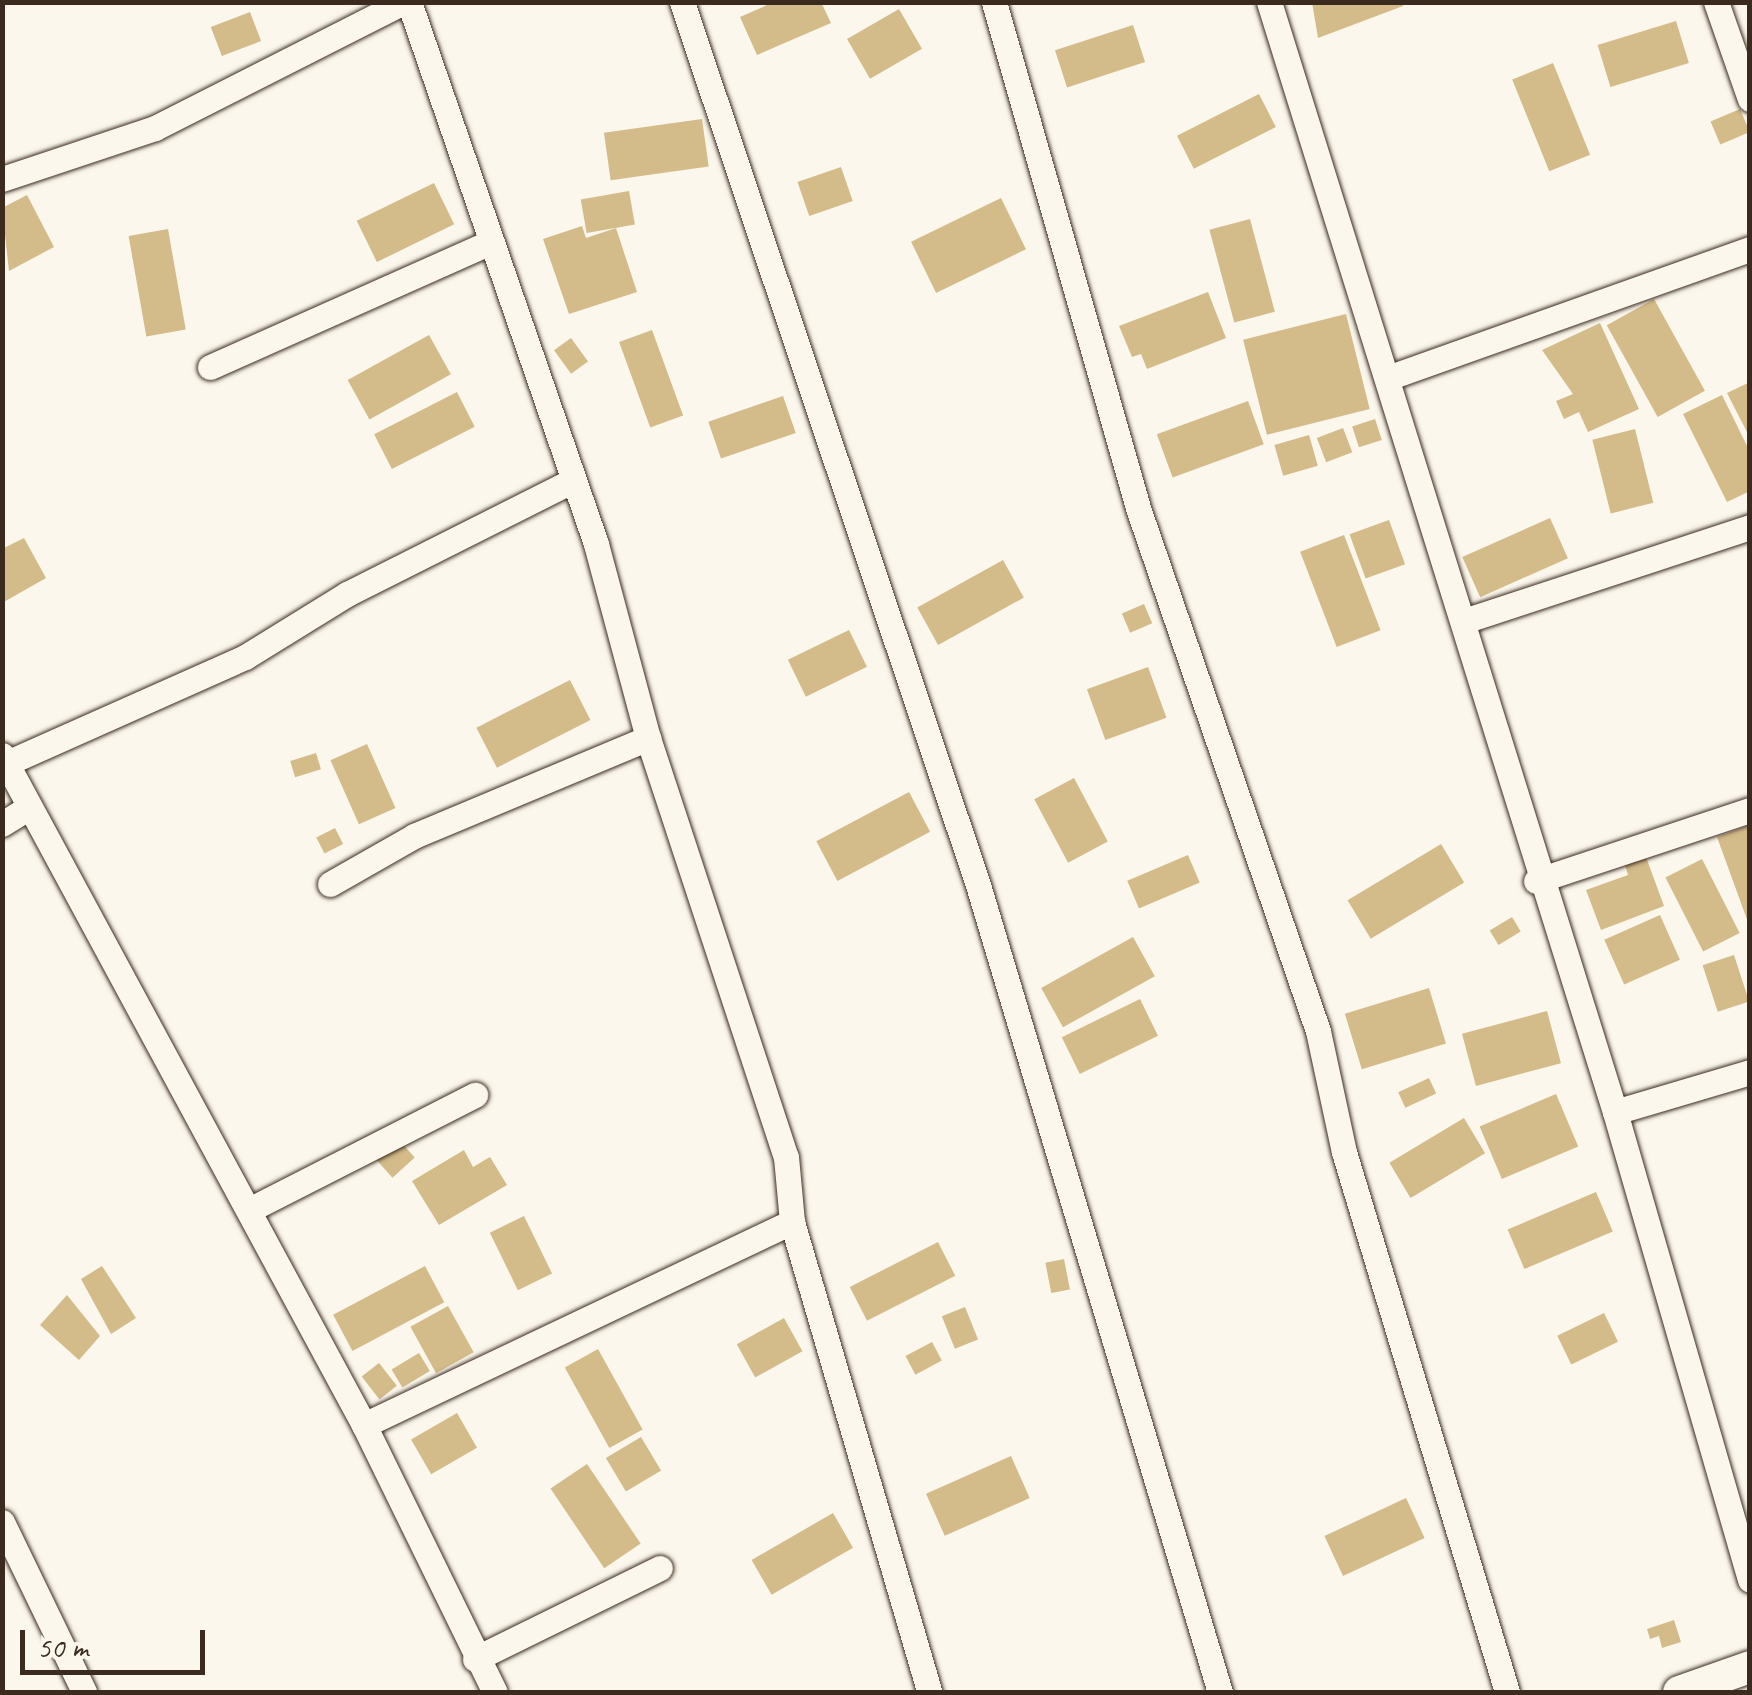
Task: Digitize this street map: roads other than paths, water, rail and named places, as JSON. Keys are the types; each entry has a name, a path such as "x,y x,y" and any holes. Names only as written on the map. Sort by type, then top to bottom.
{"street":[{"path":"2,178 155,128 406,2 572,481 648,738 786,1157 792,1222 929,1692"},
{"path":"682,2 978,886 1220,1692"},
{"path":"994,2 1138,508 1318,1031 1344,1152 1507,1692"},
{"path":"1269,2 1464,620 1536,880 1615,1112 1750,1580"},
{"path":"1716,2 1750,99"},
{"path":"210,367 491,242"},
{"path":"1390,377 1750,249"},
{"path":"495,1692 364,1424 28,808 5,759 245,657 347,594 572,481"},
{"path":"1464,620 1750,528"},
{"path":"330,884 414,836 648,738"},
{"path":"2,824 28,808"},
{"path":"1536,880 1750,810"},
{"path":"1615,1112 1750,1072"},
{"path":"249,1210 474,1095"},
{"path":"364,1424 792,1222"},
{"path":"2,1522 84,1692"},
{"path":"476,1658 660,1568"},
{"path":"1679,1692 1750,1667"}]}
